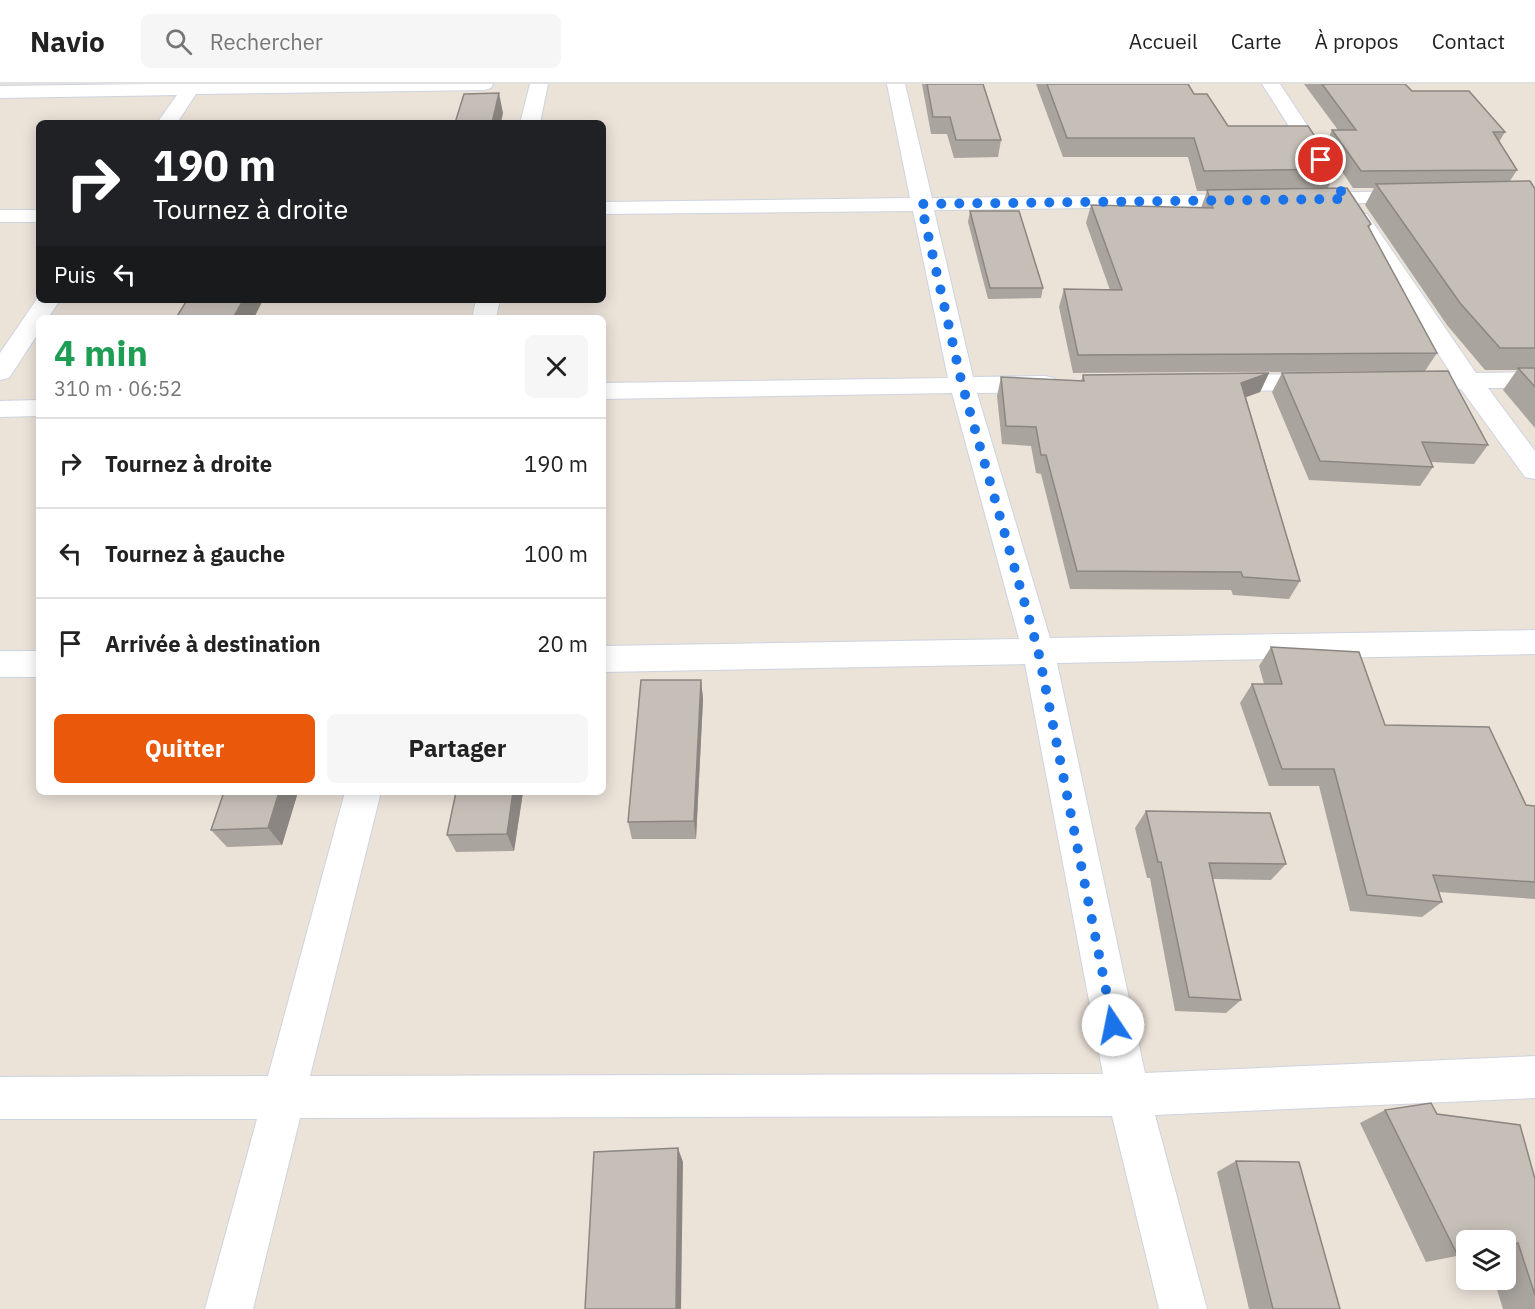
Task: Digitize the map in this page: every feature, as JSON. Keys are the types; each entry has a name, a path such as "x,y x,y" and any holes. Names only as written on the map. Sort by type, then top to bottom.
{"street":[{"path":"0,92 191,87 484,84"},
{"path":"531,120 539,84"},
{"path":"896,84 962,384 1038,650 1128,1095 1183,1309"},
{"path":"1271,84 1469,381 1535,470"},
{"path":"169,120 191,87"},
{"path":"1287,199 1428,197"},
{"path":"606,208 1263,200"},
{"path":"0,216 36,216"},
{"path":"0,372 36,318"},
{"path":"1386,382 1535,380"},
{"path":"1198,383 1339,382"},
{"path":"606,391 1068,384"},
{"path":"0,409 36,408"},
{"path":"606,659 1535,642"},
{"path":"0,664 36,664"},
{"path":"229,1309 362,795"},
{"path":"0,1098 1128,1095 1535,1077"}],"building":[{"path":"927,84 983,84 1001,140 956,140 950,117 933,117"},
{"path":"1047,84 1188,84 1194,94 1207,94 1228,126 1308,126 1337,169 1204,171 1194,138 1067,138"},
{"path":"1322,84 1405,84 1412,91 1469,91 1505,132 1493,132 1517,170 1361,171 1332,130 1356,130"},
{"path":"499,93 493,120 456,120 464,94"},
{"path":"1530,181 1535,189 1535,348 1500,348 1460,303 1376,184"},
{"path":"1347,188 1371,224 1368,226 1437,353 1078,355 1064,289 1122,290 1091,205 1213,208 1207,190"},
{"path":"970,211 1019,211 1043,288 990,288"},
{"path":"185,303 241,303 235,315 178,315"},
{"path":"1518,368 1535,368 1535,387"},
{"path":"1448,371 1488,445 1422,442 1433,467 1320,461 1282,373"},
{"path":"1269,373 1241,383 1300,581 1243,577 1241,572 1077,571 1046,455 1041,455 1036,427 1006,426 1001,377 1084,381 1083,375"},
{"path":"1271,647 1359,652 1385,725 1489,727 1526,805 1535,806 1535,882 1433,875 1442,902 1367,895 1334,769 1282,769 1252,684 1282,684"},
{"path":"641,680 701,680 694,821 628,822"},
{"path":"223,795 278,795 268,828 211,830"},
{"path":"455,795 513,795 507,834 447,835"},
{"path":"1146,811 1270,813 1286,864 1209,863 1241,1000 1189,997 1161,862 1158,862"},
{"path":"1431,1103 1437,1114 1520,1125 1535,1179 1535,1295 1518,1243 1516,1243 1516,1230 1456,1230 1456,1252 1385,1110"},
{"path":"678,1148 676,1309 585,1309 594,1152"},
{"path":"1236,1161 1299,1162 1340,1309 1273,1309"}],"route":[{"path":"1113,1025 1038,650 962,384 921,204 1346,199 1321,160"}]}
